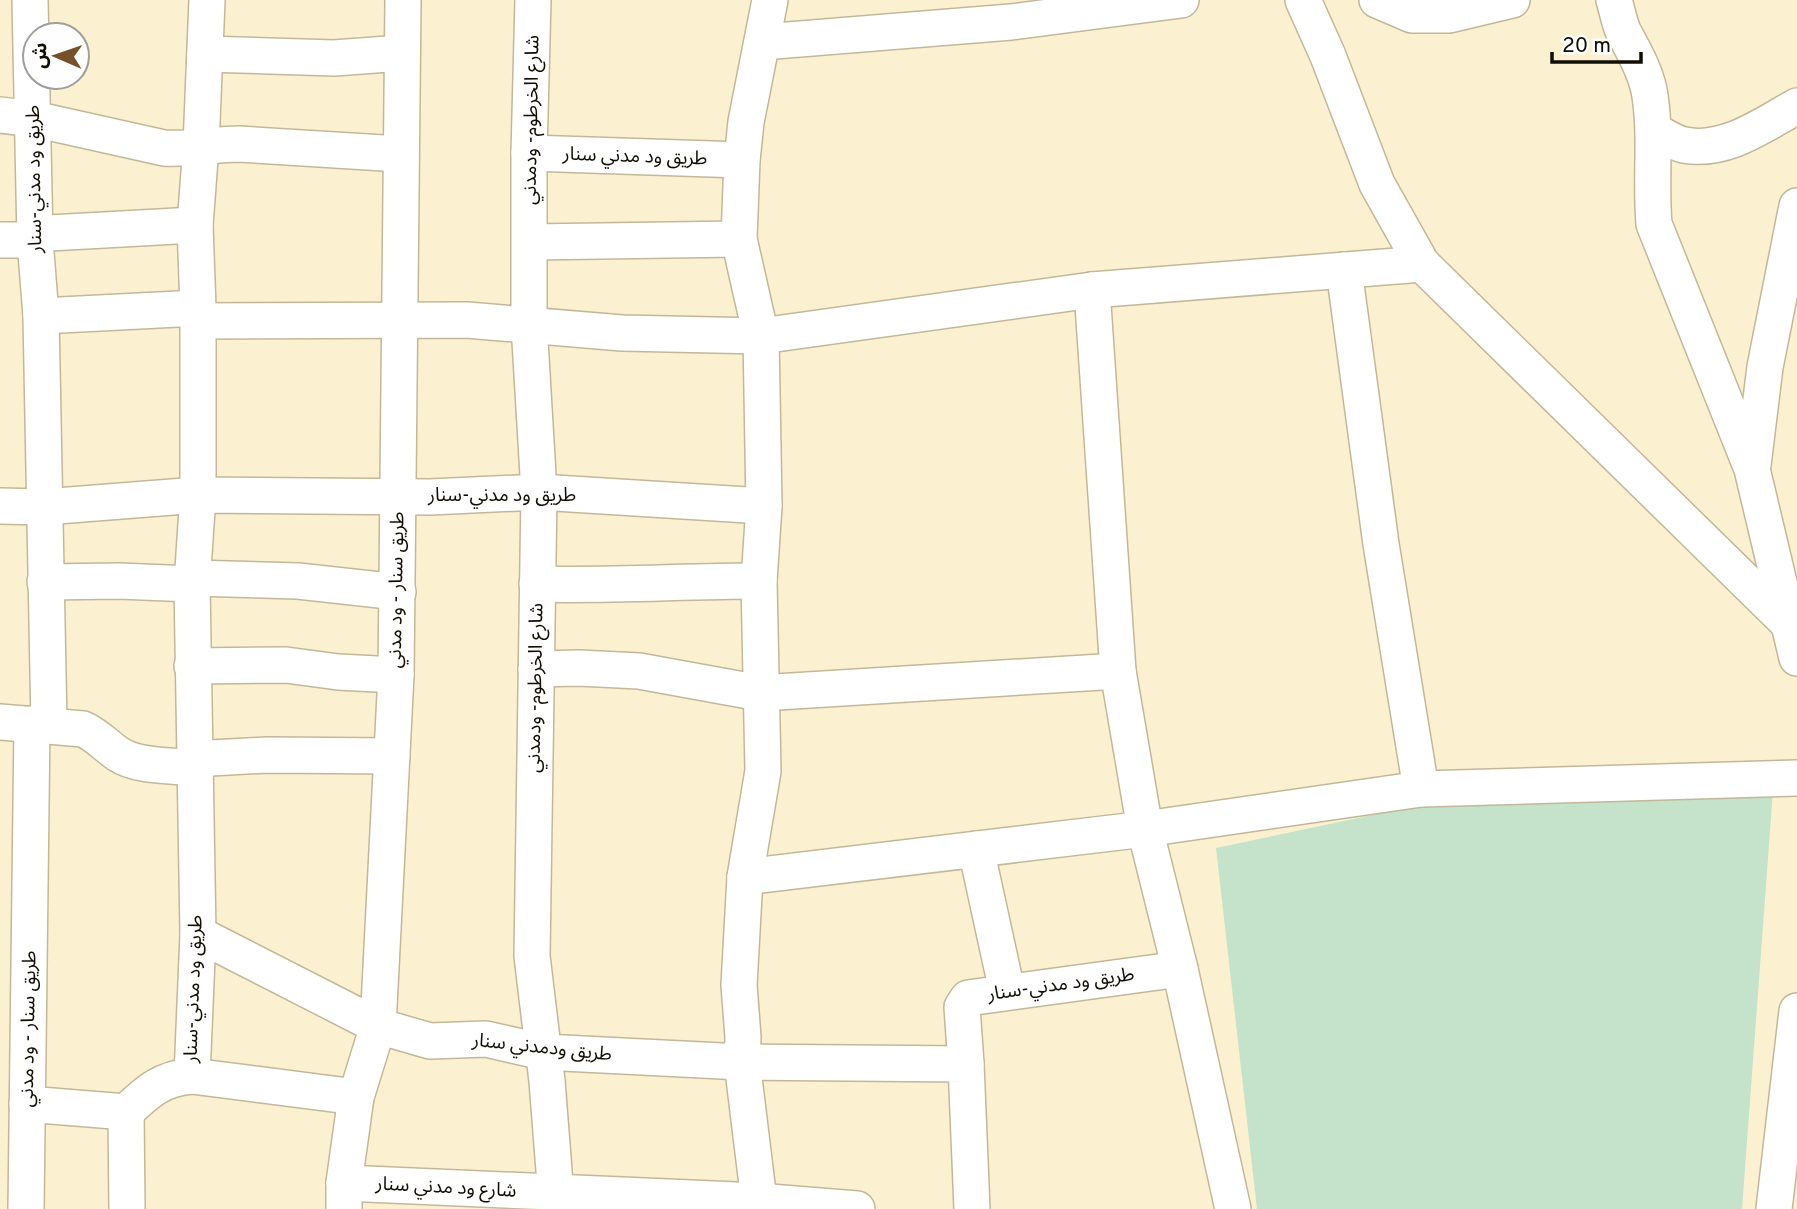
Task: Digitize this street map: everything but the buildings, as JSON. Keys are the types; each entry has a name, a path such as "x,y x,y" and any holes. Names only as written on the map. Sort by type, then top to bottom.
{"street":[{"name":"طريق ود مدني-سنار","path":"27,724 46,582 41,316 35,240 30,0"},
{"name":"طريق ود مدني-سنار","path":"125,1112 154,1087 174,1077 192,1076 198,934 192,666 192,581 198,495 195,225 201,146 206,0"},
{"name":"طريق سنار - ود مدني","path":"378,1026 396,675 403,0"},
{"name":"شارع الخرطوم- ودمدني","path":"533,0 529,153 529,324 539,492 532,956 557,1201"},
{"path":"770,0 746,122 739,239 761,336 764,506 759,581 763,771 744,877 739,985 742,1062 759,1205 857,1209"},
{"path":"762,43 1011,22 1181,0"},
{"path":"1303,0 1328,55 1377,184 1422,264 1795,645"},
{"path":"1377,0 1412,15 1449,15 1498,1"},
{"path":"1614,0 1622,28 1639,60 1648,88 1654,131 1651,191 1654,224 1752,469 1795,645"},
{"path":"205,54 334,58 402,53"},
{"path":"1654,131 1682,145 1709,147 1746,135 1797,106"},
{"path":"0,116 34,119 164,148 239,144 400,154"},
{"name":"طريق ود مدني سنار","path":"529,153 742,160"},
{"path":"1752,469 1765,367 1797,206"},
{"path":"0,240 35,240 49,233 195,225"},
{"path":"531,242 739,239"},
{"path":"41,316 198,314 292,322 400,319 529,324 622,333 761,336 1092,290 1422,264"},
{"path":"1344,270 1381,544 1421,789"},
{"path":"1092,290 1118,670 1144,829 1180,969 1233,1209"},
{"name":"طريق ود مدني-سنار","path":"0,506 44,507 198,495 399,497 539,492 764,506"},
{"path":"46,582 298,581 398,592"},
{"path":"537,584 627,585 759,581"},
{"path":"192,666 286,665 338,672 396,675"},
{"path":"536,669 639,671 760,693 1118,670"},
{"path":"27,724 82,729 95,734 119,754 133,760 193,764 267,755 392,756"},
{"name":"طريق سنار - ود مدني","path":"26,1209 27,724"},
{"path":"744,877 1144,829 1421,789 1797,778"},
{"path":"976,849 1007,991"},
{"name":"طريق ودمدني سنار","path":"198,934 378,1026 430,1041 486,1039 543,1052 742,1062"},
{"name":"طريق ود مدني-سنار","path":"972,1209 962,1007 968,998 1180,969"},
{"path":"1774,1209 1790,1128 1797,1011"},
{"path":"344,1196 356,1097 378,1026"},
{"path":"742,1062 966,1064"},
{"path":"192,1076 356,1097"},
{"path":"27,1104 125,1112 127,1209"},
{"name":"شارع ود مدني سنار","path":"344,1196 759,1205"}],"green space":[{"path":"1773,791 1742,1209 1257,1209 1216,848 1415,806"}]}
